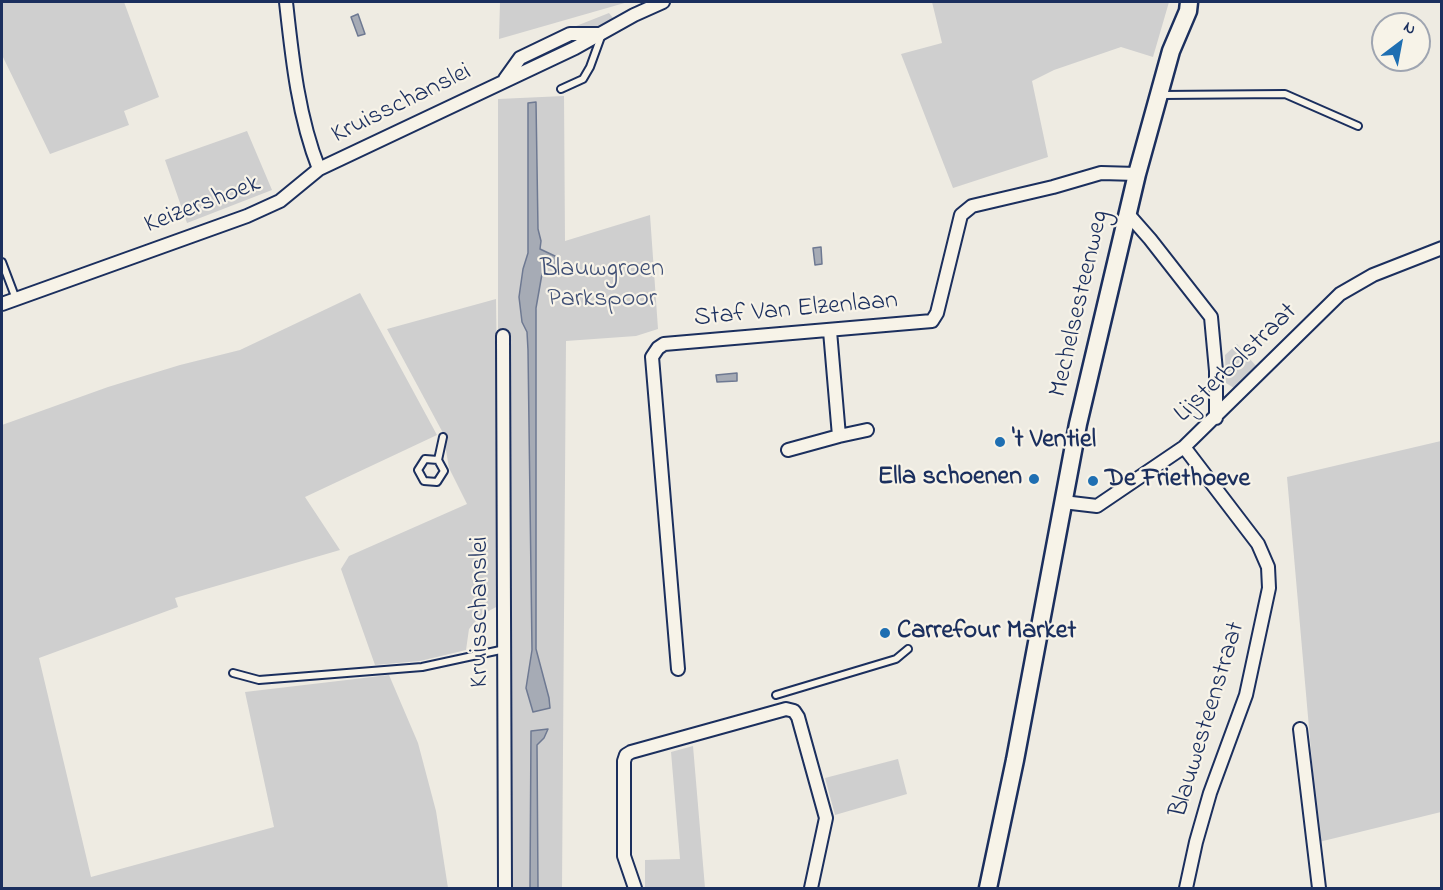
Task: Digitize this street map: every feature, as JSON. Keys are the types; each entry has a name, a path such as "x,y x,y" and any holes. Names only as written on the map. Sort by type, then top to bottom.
{"street":[{"path":"286,2 308,138 319,169"},
{"name":"Kruisschanslei","path":"319,169 602,34 634,15 663,2"},
{"name":"Mechelsesteenweg","path":"988,888 1015,760 1078,424 1137,174 1182,2"},
{"name":"Mechelsesteenweg","path":"1171,51 1188,11 1189,2"},
{"name":"Keizershoek","path":"2,304 247,216 280,201 319,169"},
{"name":"Staf Van Elzenlaan","path":"678,669 652,357 658,348 664,344 932,321 936,318 961,215 972,206 1101,173 1137,174"},
{"path":"1128,214 1211,316 1216,371 1216,418"},
{"name":"Lijsterbolstraat","path":"1063,502 1097,506 1184,447 1340,294 1373,275 1442,248"},
{"path":"830,331 839,436"},
{"name":"Kruisschanslei","path":"503,336 506,649 505,888"},
{"path":"788,450 867,430"},
{"name":"Blauwesteenstraat","path":"1184,447 1258,544 1268,567 1269,588 1246,695 1210,793 1186,888"},
{"path":"635,888 624,856 624,761 626,756 631,752 786,709 794,711 798,717 826,818 811,888"},
{"path":"1300,729 1319,888"}],"lane":[{"path":"561,89 583,79 602,34"},
{"path":"1158,95 1285,94 1358,126"},
{"path":"2,262 16,299"},
{"path":"438,460 425,459 418,470 424,481 437,482 444,471 438,460 443,437"},
{"path":"233,673 259,680 422,667 506,649"},
{"path":"776,695 896,659 908,649"}],"green space":[{"path":"2,2 124,2 159,97 124,111 129,125 50,154 2,55"},
{"path":"500,2 628,2 499,39"},
{"path":"932,2 1169,2 1153,57 1121,47 1054,70 1032,81 1048,157 953,188 901,54 942,43"},
{"path":"609,13 613,18 597,28 581,27 561,32"},
{"name":"Blauwgroen Parkspoor","path":"564,96 565,241 650,215 658,329 636,336 566,341 562,888 506,888 498,334 498,99"},
{"path":"247,131 272,190 187,223 165,160"},
{"path":"360,293 437,435 305,497 340,550 175,598 178,607 39,658 91,877 274,827 245,692 389,675 418,743 436,811 448,888 2,888 2,425 108,387 240,350"},
{"path":"496,299 500,605 481,615 469,629 466,650 420,661 375,665 341,569 349,556 467,504 449,468 443,433 387,329"},
{"path":"1237,344 1256,366 1234,388 1226,383 1225,355"},
{"path":"1441,441 1441,812 1319,842 1287,477"},
{"path":"693,746 705,888 645,888 645,860 680,859 671,752"},
{"path":"898,759 907,794 835,815 825,778"}],"shaded area":[{"path":"358,14 365,34 358,36 351,17"},
{"path":"536,102 540,249 557,257 556,265 547,267 542,274 536,308 536,649 550,708 533,712 526,688 532,650 528,350 527,332 522,322 519,297 528,253 528,103"},
{"path":"821,247 822,264 815,265 813,248"},
{"path":"737,373 737,381 717,382 716,375"},
{"path":"548,729 544,738 537,745 538,888 530,888 531,731"}],"place":[{"name":"'t Ventiel","path":"1000,442"},
{"name":"Ella schoenen","path":"1034,479"},
{"name":"De Friethoeve","path":"1093,481"},
{"name":"Carrefour Market","path":"885,633"}]}
